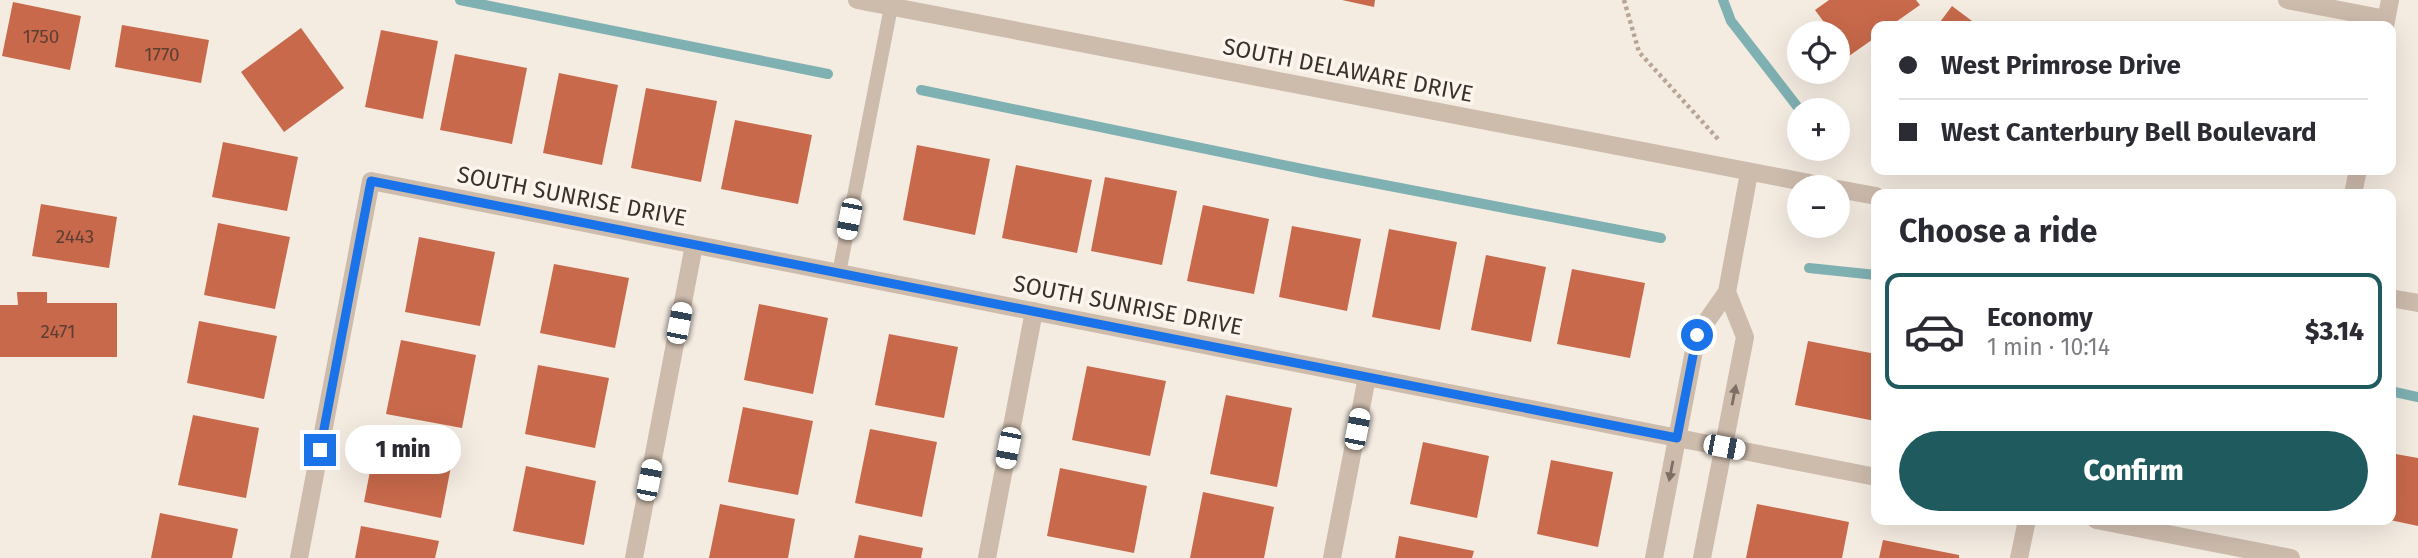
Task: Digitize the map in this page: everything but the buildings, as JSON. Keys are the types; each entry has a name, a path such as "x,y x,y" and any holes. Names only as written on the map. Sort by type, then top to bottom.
{"street":[{"name":"SOUTH DELAWARE DRIVE","path":"857,0 1787,180"},
{"path":"2287,0 2376,21"},
{"path":"2385,21 2390,0"},
{"path":"1654,558 1697,335 1727,292 1749,173"},
{"name":"SOUTH SUNRISE DRIVE","path":"299,558 371,181 1871,476"},
{"path":"1850,191 1871,195"},
{"path":"634,558 694,245"},
{"path":"1702,558 1745,337 1727,292"},
{"path":"2396,299 2418,303"},
{"path":"987,558 1034,311"},
{"path":"1332,558 1367,377"},
{"path":"2019,558 2026,525"},
{"path":"2122,525 2291,558"}],"lane":[{"path":"839,273 891,6"}],"path":[{"path":"1625,0 1639,52 1749,173"}],"waterway":[{"path":"460,0 828,74"},
{"path":"1723,0 1731,21 1791,98"},
{"path":"921,90 1322,173 1661,238"},
{"path":"1809,268 1871,274"},
{"path":"2396,392 2418,397"}],"route":[{"path":"320,450 371,181 1677,438 1697,335"}]}
